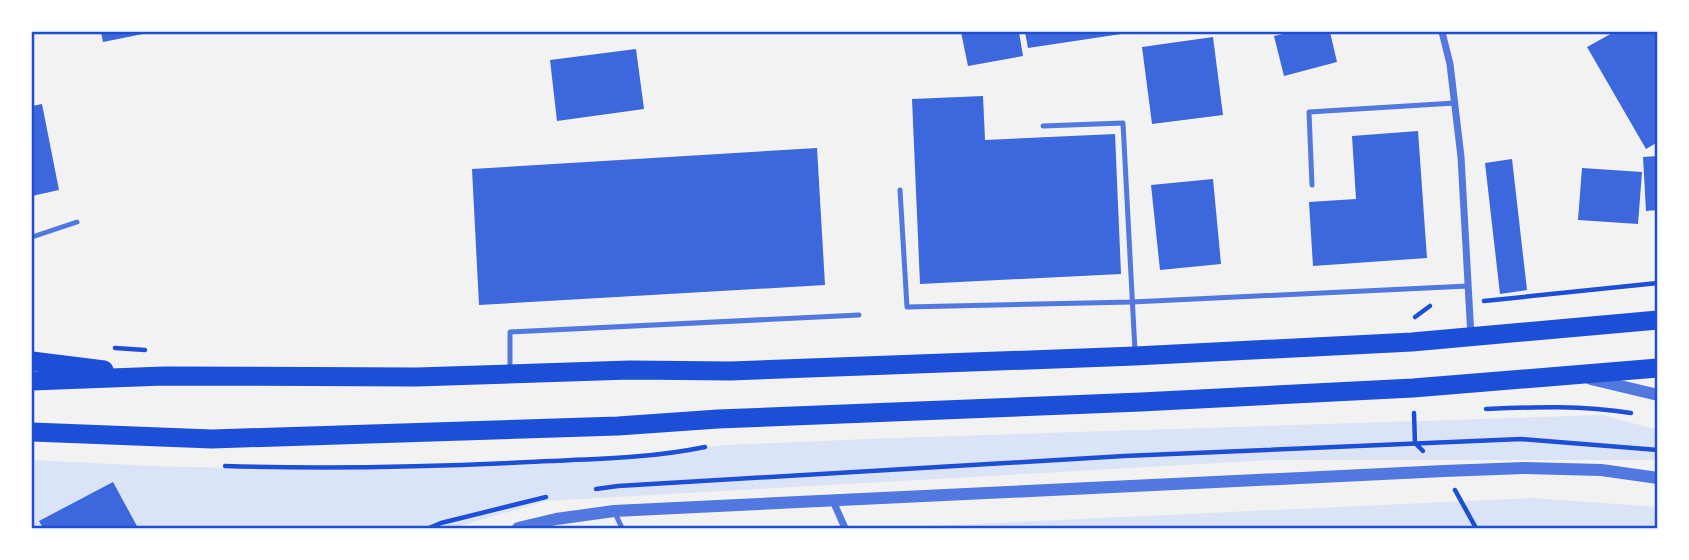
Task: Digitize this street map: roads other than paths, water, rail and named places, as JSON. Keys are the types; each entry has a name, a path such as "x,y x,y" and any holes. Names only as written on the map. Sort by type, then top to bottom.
{"highway":[{"path":"32,381 164,376 404,377 630,370 730,371 1135,356 1471,338 1657,320"},
{"path":"32,361 164,376"},
{"path":"32,432 212,439 618,426 718,419 1401,389 1657,368"},
{"path":"32,423 101,435"}],"street":[{"path":"1442,32 1451,64 1461,157 1471,338"},
{"path":"1574,375 1657,395"},
{"path":"518,528 556,519 614,511 1444,471 1524,468 1601,470 1657,478"},
{"path":"833,501 845,528"}],"lane":[{"path":"1312,185 1309,112 1455,103"},
{"path":"1043,126 1123,123 1135,356"},
{"path":"900,190 907,307 1132,302 1468,286"},
{"path":"32,237 77,222"},
{"path":"510,374 510,332 859,315"},
{"path":"614,511 622,528"}]}
